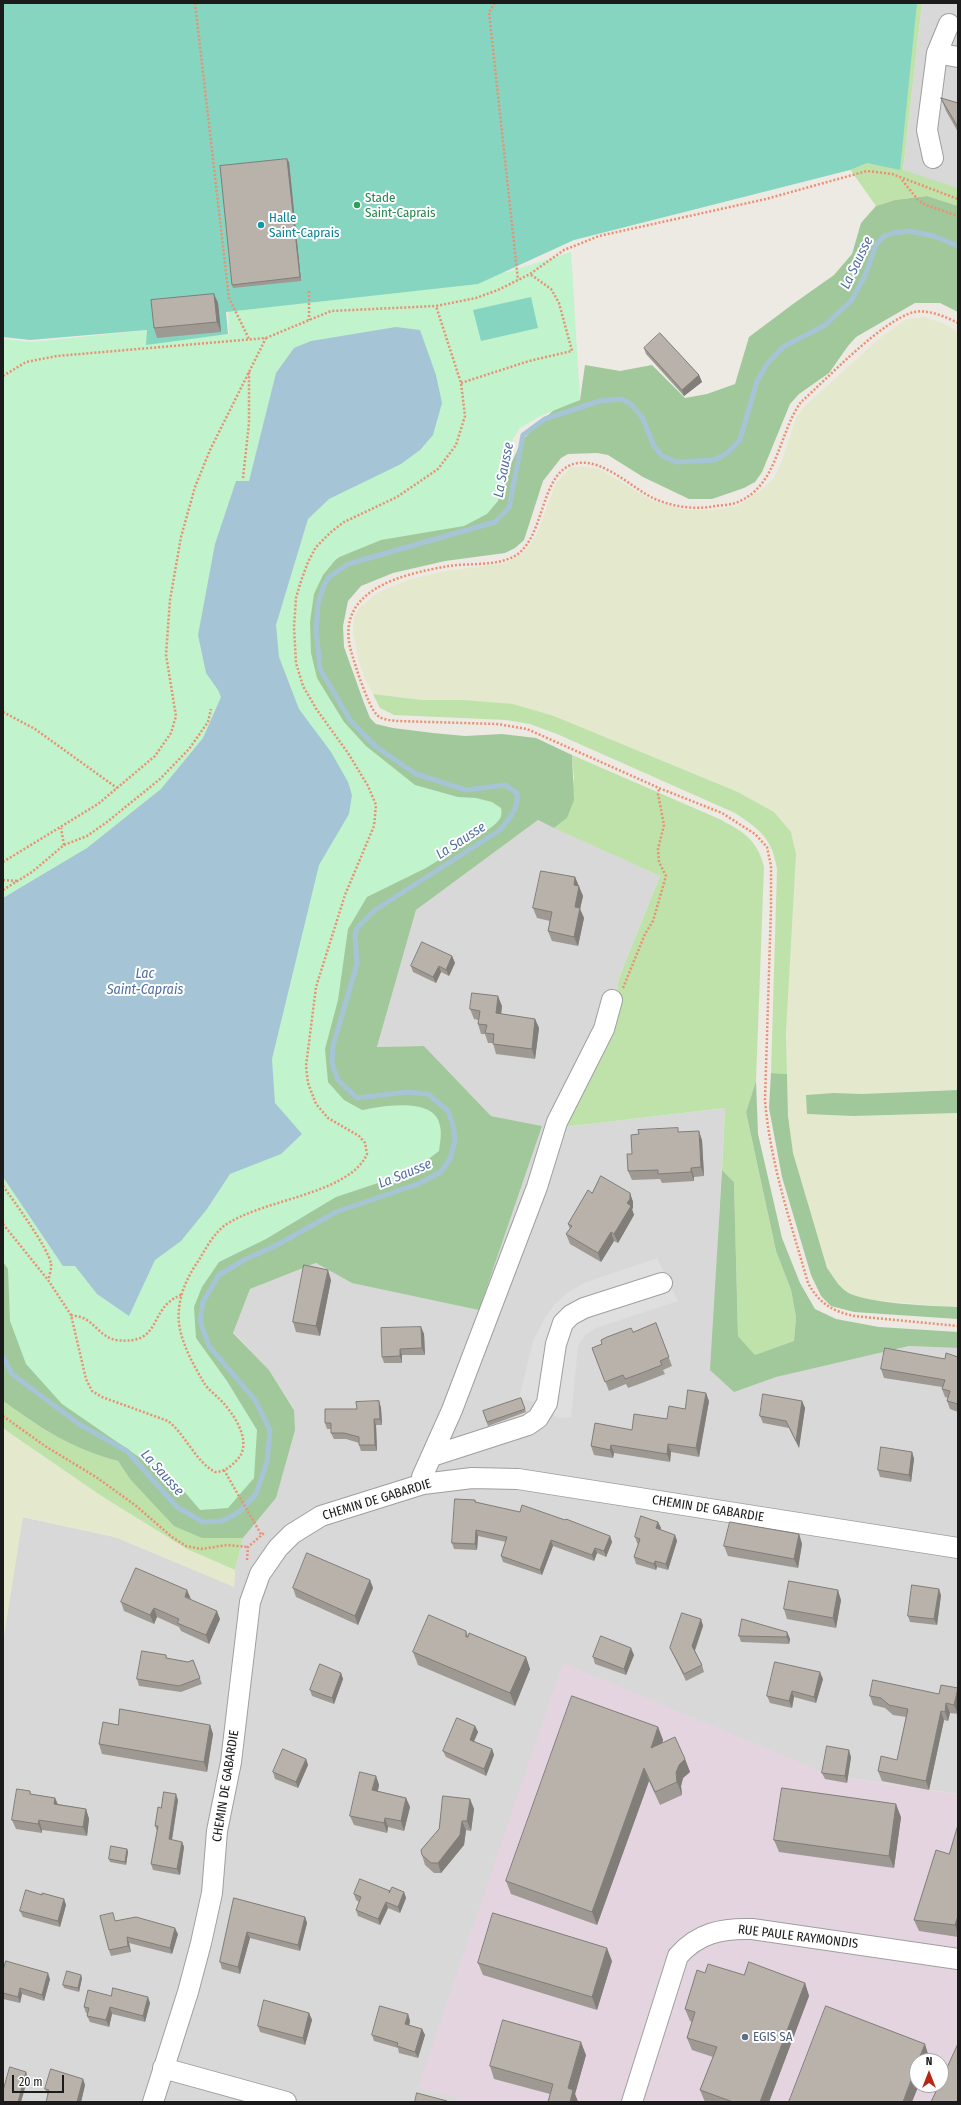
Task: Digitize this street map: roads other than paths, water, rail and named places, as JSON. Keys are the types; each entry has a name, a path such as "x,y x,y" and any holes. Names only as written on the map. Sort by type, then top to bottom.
{"street":[{"path":"933,158 927,130 937,53 949,24"},
{"path":"937,53 958,57"},
{"path":"423,1484 422,1477 455,1403 537,1187 557,1122 604,1029 612,1000"},
{"path":"432,1456 528,1425 538,1418 547,1403 557,1339 563,1323 572,1315 584,1308 662,1283"},
{"name":"CHEMIN DE GABARDIE","path":"153,2102 188,1992 210,1900 217,1832 232,1762 250,1602 260,1574 278,1548 292,1534 309,1522 364,1501 423,1484 472,1478 518,1479 958,1548"},
{"name":"RUE PAULE RAYMONDIS","path":"632,2102 678,1956 686,1947 712,1932 732,1929 752,1930 958,1959"},
{"path":"163,2068 286,2102"}],"water":[{"name":"Lac Saint-Caprais","path":"396,327 420,330 436,375 442,403 433,435 420,450 401,464 329,499 308,519 276,625 279,657 299,709 331,752 348,782 352,795 349,814 319,865 272,1059 275,1103 302,1134 281,1154 230,1174 207,1209 181,1241 155,1260 129,1316 97,1294 75,1266 63,1266 3,1177 3,898 87,848 161,789 203,738 221,697 206,673 198,635 215,544 236,481 249,481 276,373 294,348 311,341"}],"waterway":[{"name":"La Sausse","path":"3,1357 12,1374 79,1424 127,1451 177,1507 203,1522 222,1521 239,1512 256,1494 267,1462 270,1430 255,1400 209,1346 200,1321 203,1302 219,1275 244,1260 277,1245 336,1212 418,1184 441,1172 450,1159 455,1141 453,1125 448,1111 428,1094 408,1092 357,1098 338,1080 332,1063 333,1046 357,964 355,935 357,928 375,910 500,830 513,813 517,799 517,793 505,785 466,790 416,774 375,746 350,720 320,669 316,630 318,604 324,585 329,577 348,564 495,522 509,508 523,435 545,419 600,401 621,399 631,404 642,417 654,446 662,456 677,462 714,460 726,454 740,440 757,381 767,364 783,347 825,325 851,301 865,276 876,245 883,237 893,233 909,231 934,236 958,246"}],"place":[{"name":"Stade Saint-Caprais","path":"357,205"},
{"name":"Halle Saint-Caprais","path":"261,225"},
{"name":"EGIS SA","path":"745,2037"}]}
